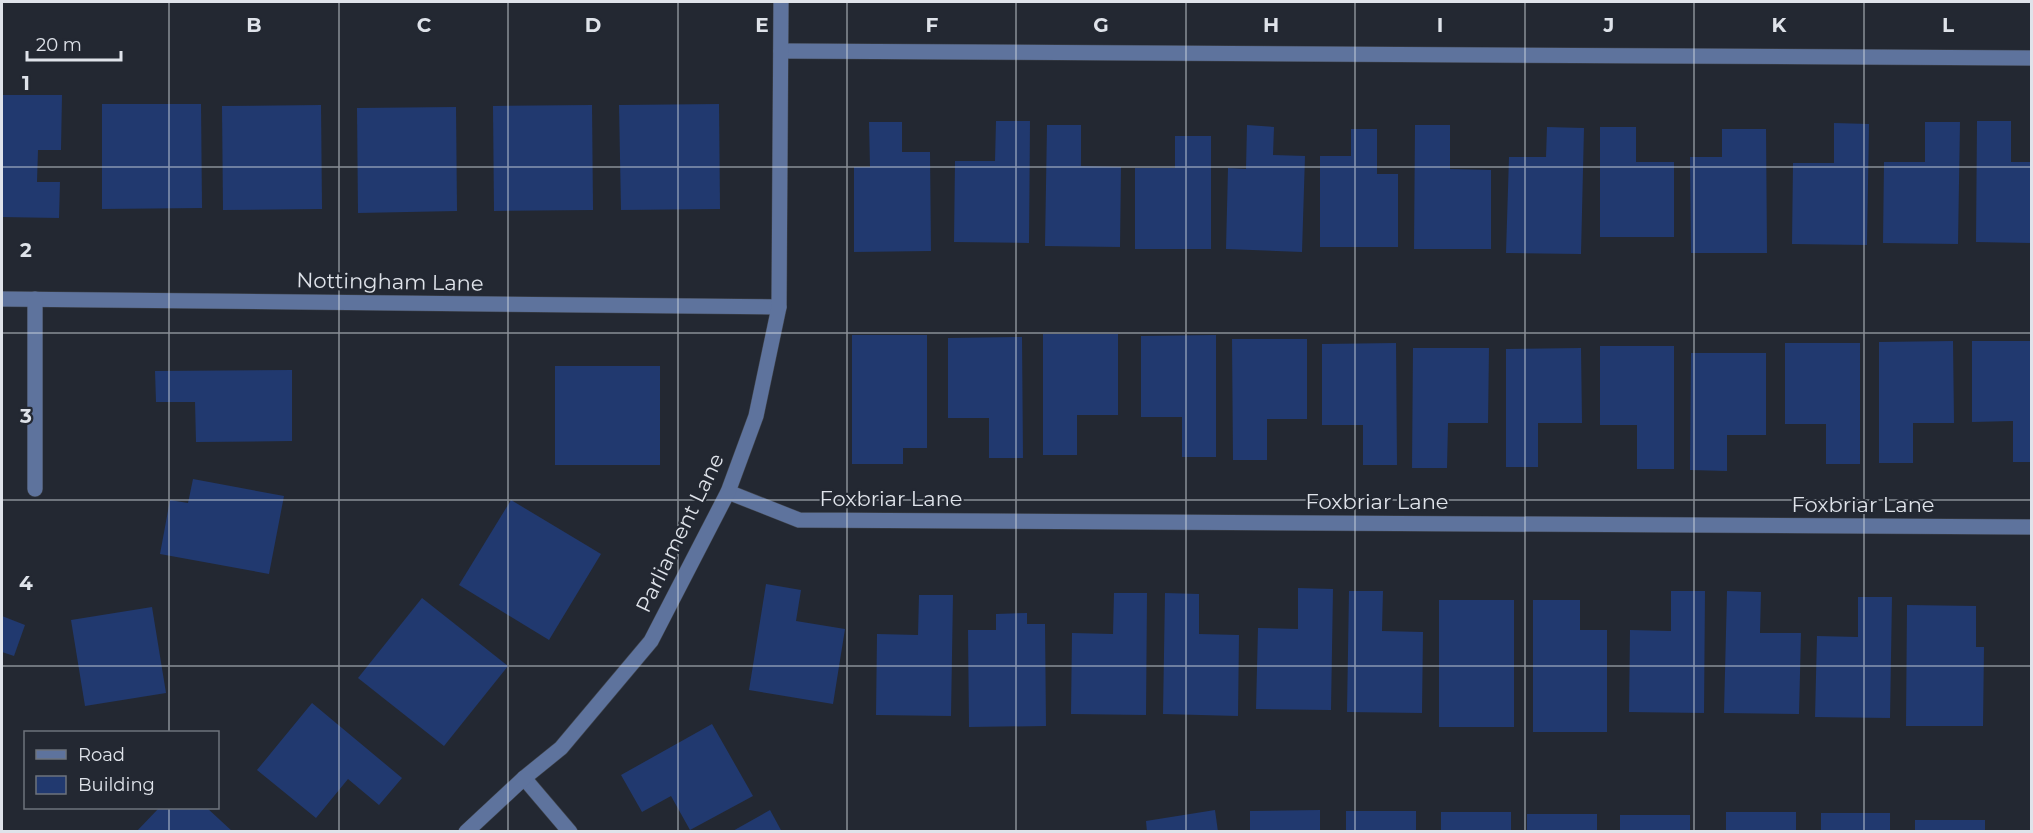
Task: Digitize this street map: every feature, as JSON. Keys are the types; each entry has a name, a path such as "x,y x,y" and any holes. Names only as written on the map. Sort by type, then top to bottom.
{"street":[{"name":"Parliament Lane","path":"466,831 561,748 651,641 728,492 756,416 779,307 781,2"},
{"path":"780,51 2031,58"},
{"path":"34,489 35,298"},
{"name":"Nottingham Lane","path":"2,299 779,307"},
{"name":"Foxbriar Lane","path":"728,492 799,520 2031,527"},
{"path":"524,778 570,831"}],"building":[{"path":"2,95 62,95 61,150 38,150 37,182 60,182 59,218 2,217"},
{"path":"102,104 201,104 202,208 102,209"},
{"path":"719,104 720,209 621,210 619,105"},
{"path":"321,105 322,209 223,210 222,106"},
{"path":"592,105 593,210 494,211 493,106"},
{"path":"456,107 457,211 358,213 357,108"},
{"path":"996,121 1030,121 1029,243 954,242 955,161 995,161"},
{"path":"1977,121 2011,121 2011,162 2032,162 2032,243 1976,242"},
{"path":"869,122 902,122 902,152 930,152 931,251 854,252 854,167 870,167"},
{"path":"1925,122 1960,122 1958,244 1883,243 1884,162 1925,162"},
{"path":"1834,123 1869,124 1867,245 1792,244 1793,163 1834,163"},
{"path":"1047,125 1081,125 1081,166 1121,167 1120,247 1045,246"},
{"path":"1247,125 1274,127 1273,155 1305,156 1302,252 1226,249 1228,168 1246,169"},
{"path":"1415,125 1450,125 1450,169 1491,170 1491,249 1414,249"},
{"path":"1547,127 1584,128 1581,254 1506,253 1509,157 1546,157"},
{"path":"1600,127 1636,127 1636,162 1674,162 1674,237 1600,237"},
{"path":"1351,129 1377,129 1377,174 1398,174 1398,247 1320,247 1320,156 1351,156"},
{"path":"1722,129 1766,129 1767,253 1691,253 1690,157 1722,157"},
{"path":"1175,136 1211,136 1211,249 1135,249 1135,168 1175,168"},
{"path":"1043,334 1118,334 1118,415 1077,415 1077,455 1043,455"},
{"path":"852,335 927,335 927,448 903,448 903,464 852,464"},
{"path":"1216,335 1216,457 1182,457 1182,417 1141,417 1141,336"},
{"path":"1022,337 1023,458 989,458 989,418 948,418 948,338"},
{"path":"1232,339 1307,339 1307,419 1267,419 1267,460 1233,460"},
{"path":"1953,341 1954,423 1913,423 1913,463 1879,463 1879,342"},
{"path":"1972,341 2032,341 2032,462 2013,462 2013,421 1972,422"},
{"path":"1396,343 1397,465 1363,465 1363,425 1322,425 1322,344"},
{"path":"1785,343 1860,343 1860,464 1826,464 1826,424 1785,424"},
{"path":"1600,346 1674,346 1674,469 1637,469 1637,425 1600,425"},
{"path":"1413,348 1489,348 1488,423 1448,423 1447,468 1412,468"},
{"path":"1581,348 1582,423 1538,423 1538,467 1506,467 1506,349"},
{"path":"1691,353 1766,353 1766,435 1727,435 1727,471 1690,470"},
{"path":"555,366 660,366 660,465 555,465"},
{"path":"292,370 292,441 196,442 195,402 156,402 155,371"},
{"path":"193,479 284,496 269,574 160,554 170,500 188,503"},
{"path":"511,500 601,554 549,640 459,585"},
{"path":"766,584 801,590 796,621 845,629 833,704 749,690"},
{"path":"1298,588 1333,589 1331,710 1256,709 1258,628 1298,629"},
{"path":"1349,591 1383,591 1382,631 1423,632 1422,713 1347,712"},
{"path":"1671,591 1705,591 1704,713 1629,712 1630,630 1671,631"},
{"path":"1727,591 1761,592 1760,633 1801,633 1799,714 1724,713"},
{"path":"1114,593 1147,593 1146,715 1071,714 1072,633 1113,634"},
{"path":"1165,593 1199,594 1199,634 1239,635 1238,716 1163,714"},
{"path":"919,595 953,595 951,716 876,715 877,634 918,635"},
{"path":"1858,597 1892,597 1890,718 1815,717 1817,636 1858,637"},
{"path":"422,598 508,666 444,746 358,678"},
{"path":"1439,600 1514,600 1514,727 1439,727"},
{"path":"1533,600 1580,600 1580,630 1607,630 1607,732 1533,732"},
{"path":"1907,605 1976,606 1976,647 1984,647 1983,726 1906,726"},
{"path":"152,607 166,693 85,706 71,620"},
{"path":"1027,613 1027,624 1045,624 1046,726 969,727 968,630 996,630 996,614"},
{"path":"2,616 25,625 14,656 2,652"},
{"path":"312,703 402,778 379,805 348,779 316,818 257,770"},
{"path":"712,724 753,796 690,830 671,796 642,812 621,775"},
{"path":"158,809 208,809 233,832 136,832"},
{"path":"770,810 782,832 731,832"},
{"path":"1215,810 1218,832 1147,832 1146,821"},
{"path":"1320,810 1320,832 1250,832 1250,811"},
{"path":"1346,811 1416,811 1416,832 1346,832"},
{"path":"1441,812 1511,812 1511,832 1441,832"},
{"path":"1726,812 1796,812 1796,832 1726,832"},
{"path":"1821,813 1890,813 1890,832 1821,832"},
{"path":"1527,814 1597,814 1597,832 1527,832"},
{"path":"1620,815 1690,815 1690,832 1620,832"},
{"path":"1915,820 1985,820 1985,832 1915,832"}]}
